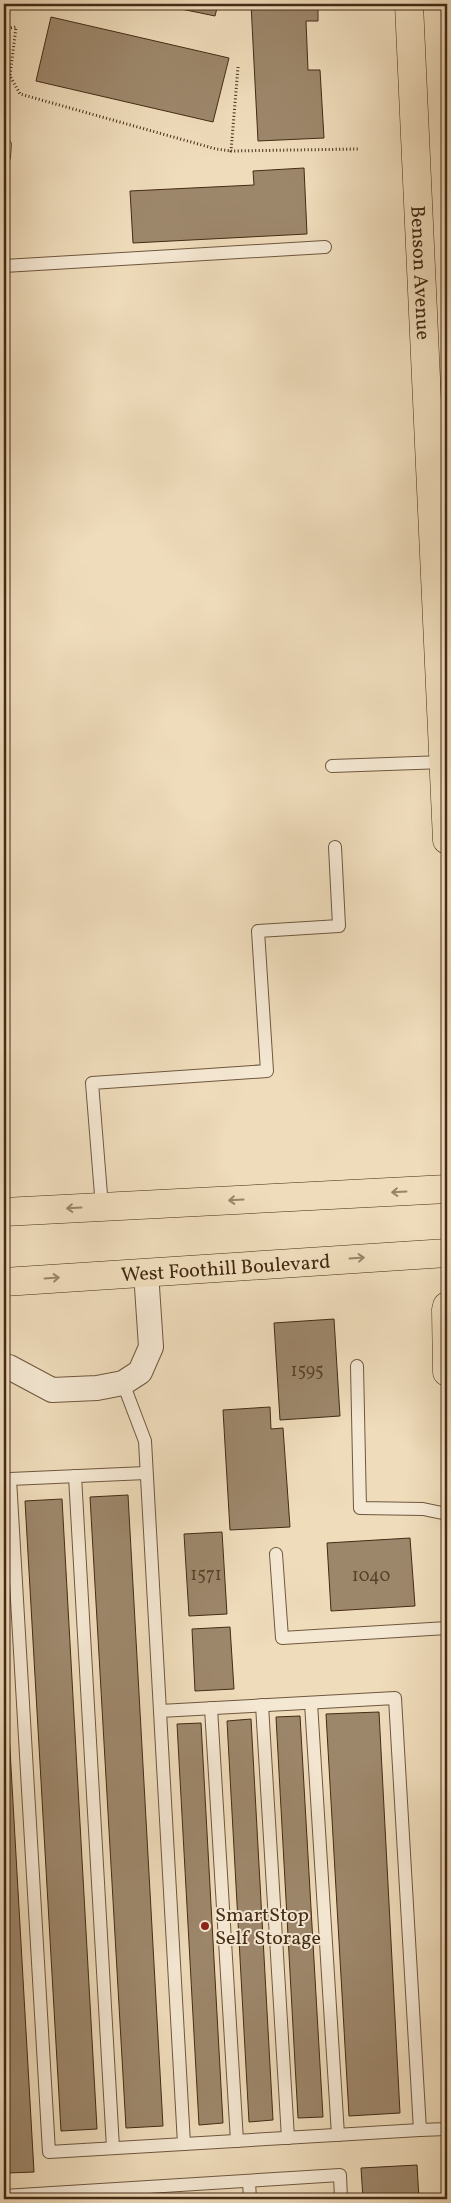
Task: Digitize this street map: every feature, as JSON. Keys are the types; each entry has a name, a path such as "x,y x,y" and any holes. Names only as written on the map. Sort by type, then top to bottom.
{"main road":[{"name":"Benson Avenue","path":"409,4 441,557 447,840"},
{"path":"4,1212 447,1189"},
{"name":"West Foothill Boulevard","path":"4,1282 447,1252"},
{"path":"447,1306 447,1372"}],"street":[{"path":"9,1367 52,1390 96,1388 123,1383 140,1372 151,1347 146,1272"}],"lane":[{"path":"4,266 326,247"},
{"path":"332,766 444,762"},
{"path":"102,1207 92,1083 267,1071 258,931 340,926 335,847"},
{"path":"356,1366 360,1508 423,1509 447,1514"},
{"path":"123,1383 145,1441 184,2144"},
{"path":"146,1473 10,1478 49,2152 447,2129"},
{"path":"75,1476 113,2148"},
{"path":"276,1554 282,1638 447,1628"},
{"path":"160,1711 395,1698 420,2130"},
{"path":"312,1703 338,2135"},
{"path":"262,1705 288,2138"},
{"path":"211,1708 237,2141"},
{"path":"4,2196 153,2194 249,2182 340,2175 341,2199"},
{"path":"249,2182 250,2199"}],"path":[{"path":"4,29 16,28 10,76 20,94 216,149 231,151 358,149"},
{"path":"231,151 238,67"}],"building":[{"path":"157,4 218,4 215,16"},
{"path":"251,4 318,4 318,21 306,21 308,70 320,70 324,138 258,141"},
{"path":"51,17 229,58 213,122 36,81"},
{"path":"304,168 307,234 133,243 130,191 254,185 253,171"},
{"path":"334,1319 340,1416 280,1420 274,1323"},
{"path":"270,1407 271,1429 283,1428 290,1527 230,1530 223,1410"},
{"path":"128,1495 163,2126 126,2128 90,1497"},
{"path":"62,1499 97,2129 61,2131 25,1501"},
{"path":"222,1532 227,1614 189,1616 184,1534"},
{"path":"410,1538 415,1606 331,1611 327,1543"},
{"path":"230,1627 234,1689 195,1691 192,1629"},
{"path":"4,1644 34,2172 7,2173 4,2111"},
{"path":"379,1712 400,2113 349,2116 326,1714"},
{"path":"300,1716 323,2117 298,2118 276,1717"},
{"path":"251,1719 273,2120 249,2122 227,1721"},
{"path":"201,1723 223,2123 199,2125 177,1724"},
{"path":"417,2165 419,2199 363,2199 361,2168"}],"place":[{"name":"SmartStop Self Storage","path":"205,1926"}]}
